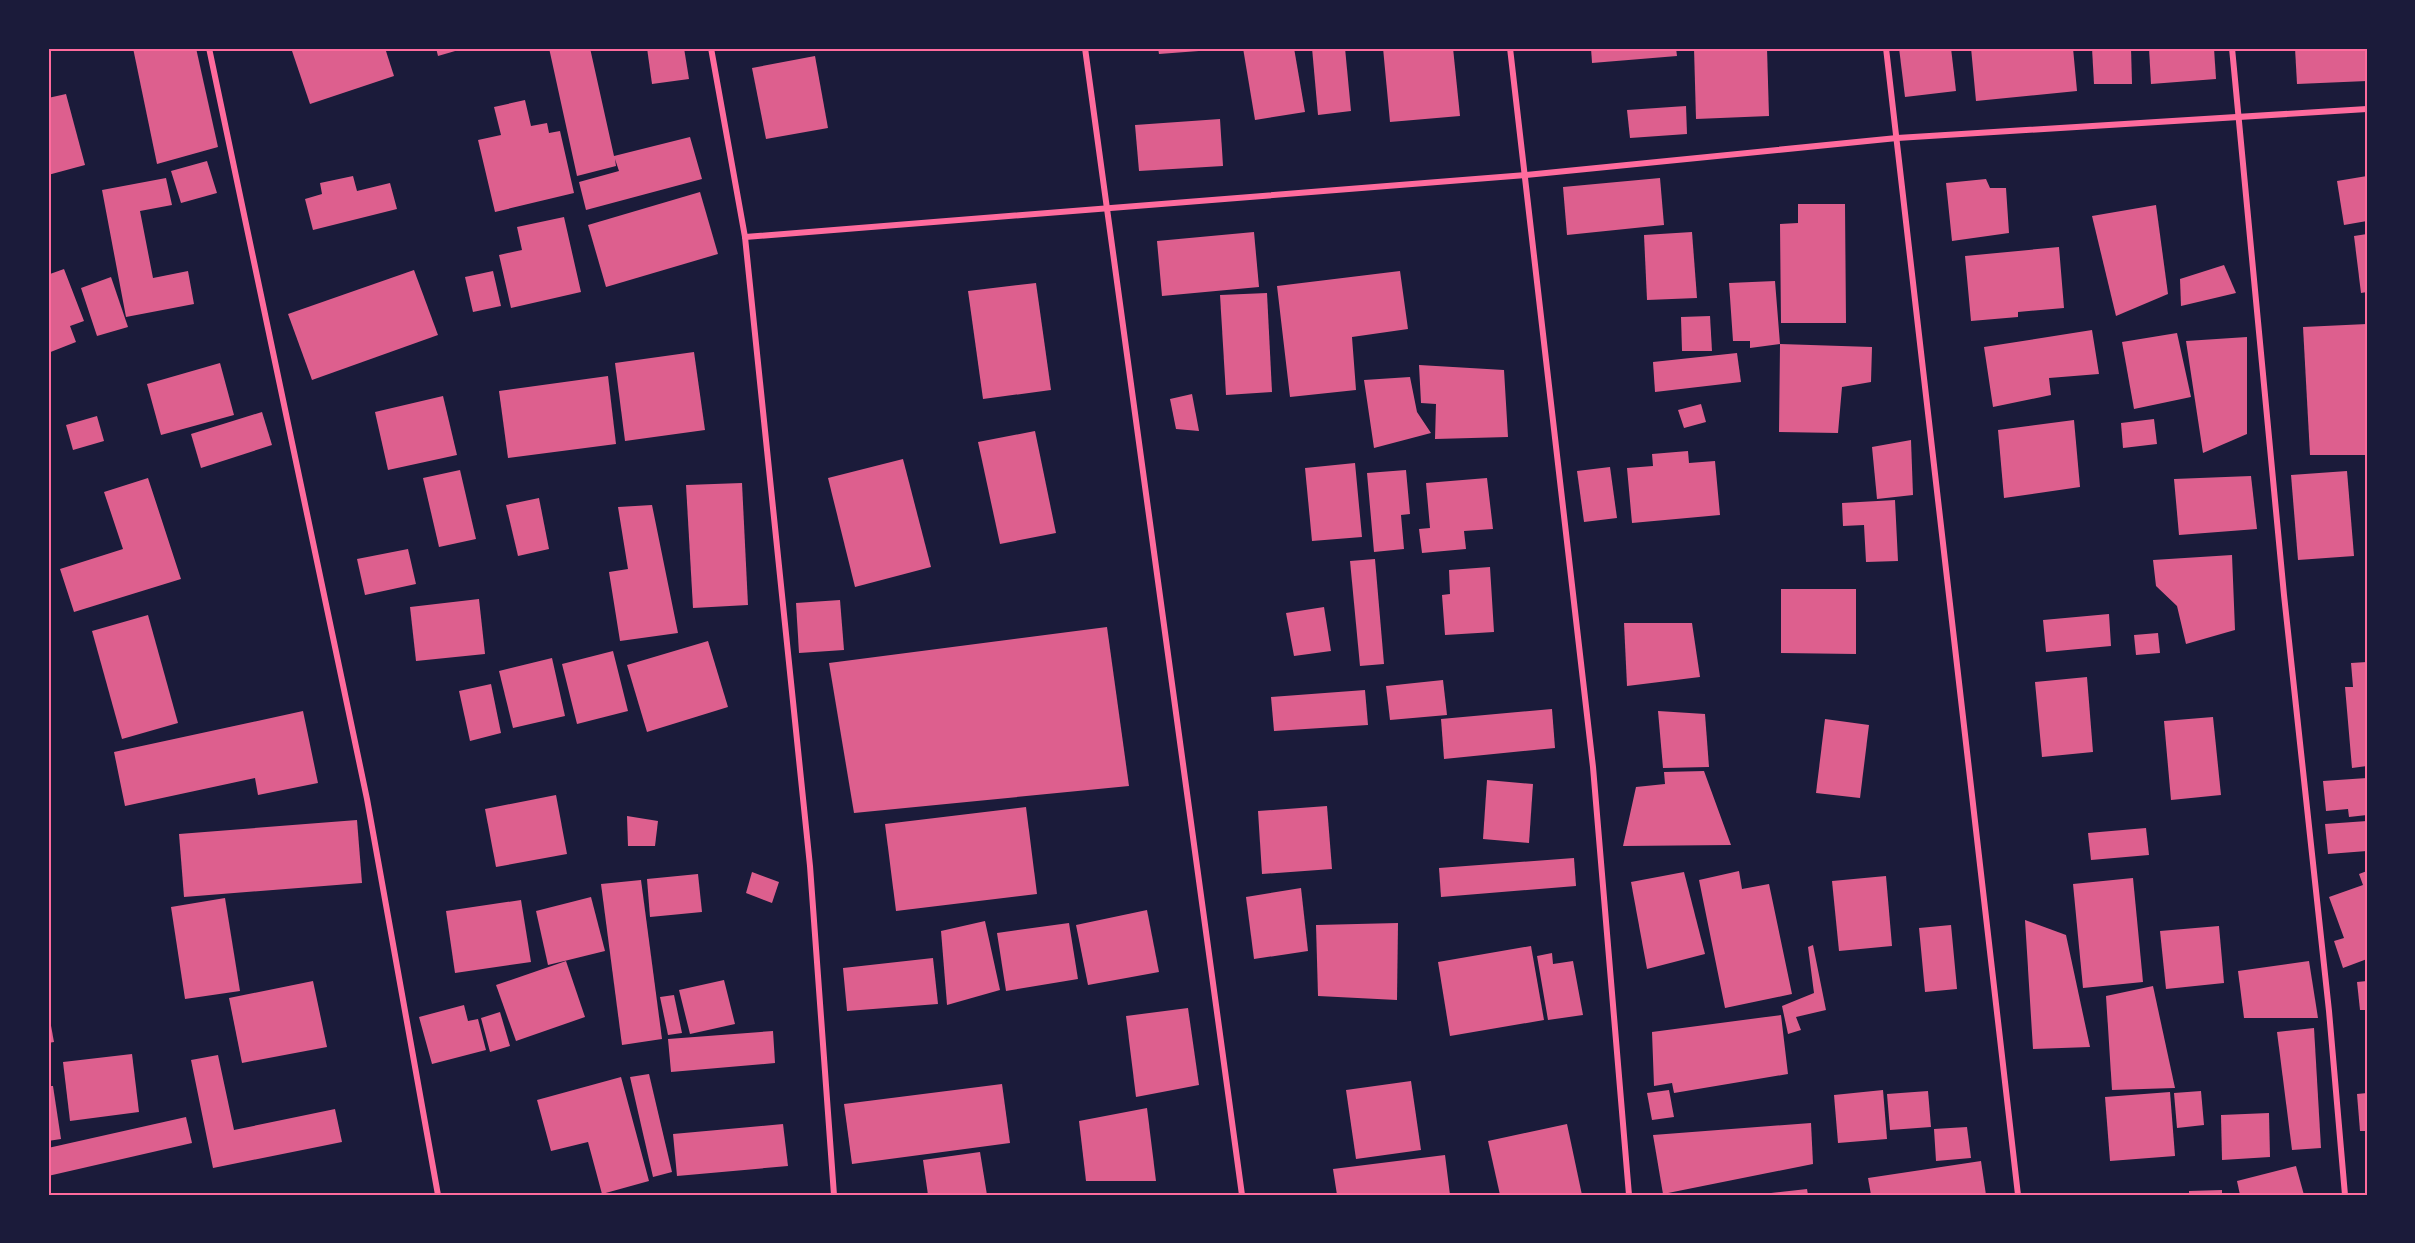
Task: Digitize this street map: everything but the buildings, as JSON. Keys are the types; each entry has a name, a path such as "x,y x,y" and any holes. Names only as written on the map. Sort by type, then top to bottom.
{"street":[{"path":"209,48 367,799 438,1195"},
{"path":"711,48 745,237 810,866 834,1195"},
{"path":"1085,48 1242,1195"},
{"path":"1510,48 1593,767 1629,1195"},
{"path":"1887,48 2018,1195"},
{"path":"2232,48 2283,583 2328,999 2345,1195"},
{"path":"745,237 1526,175 1897,138 2367,109"}]}
